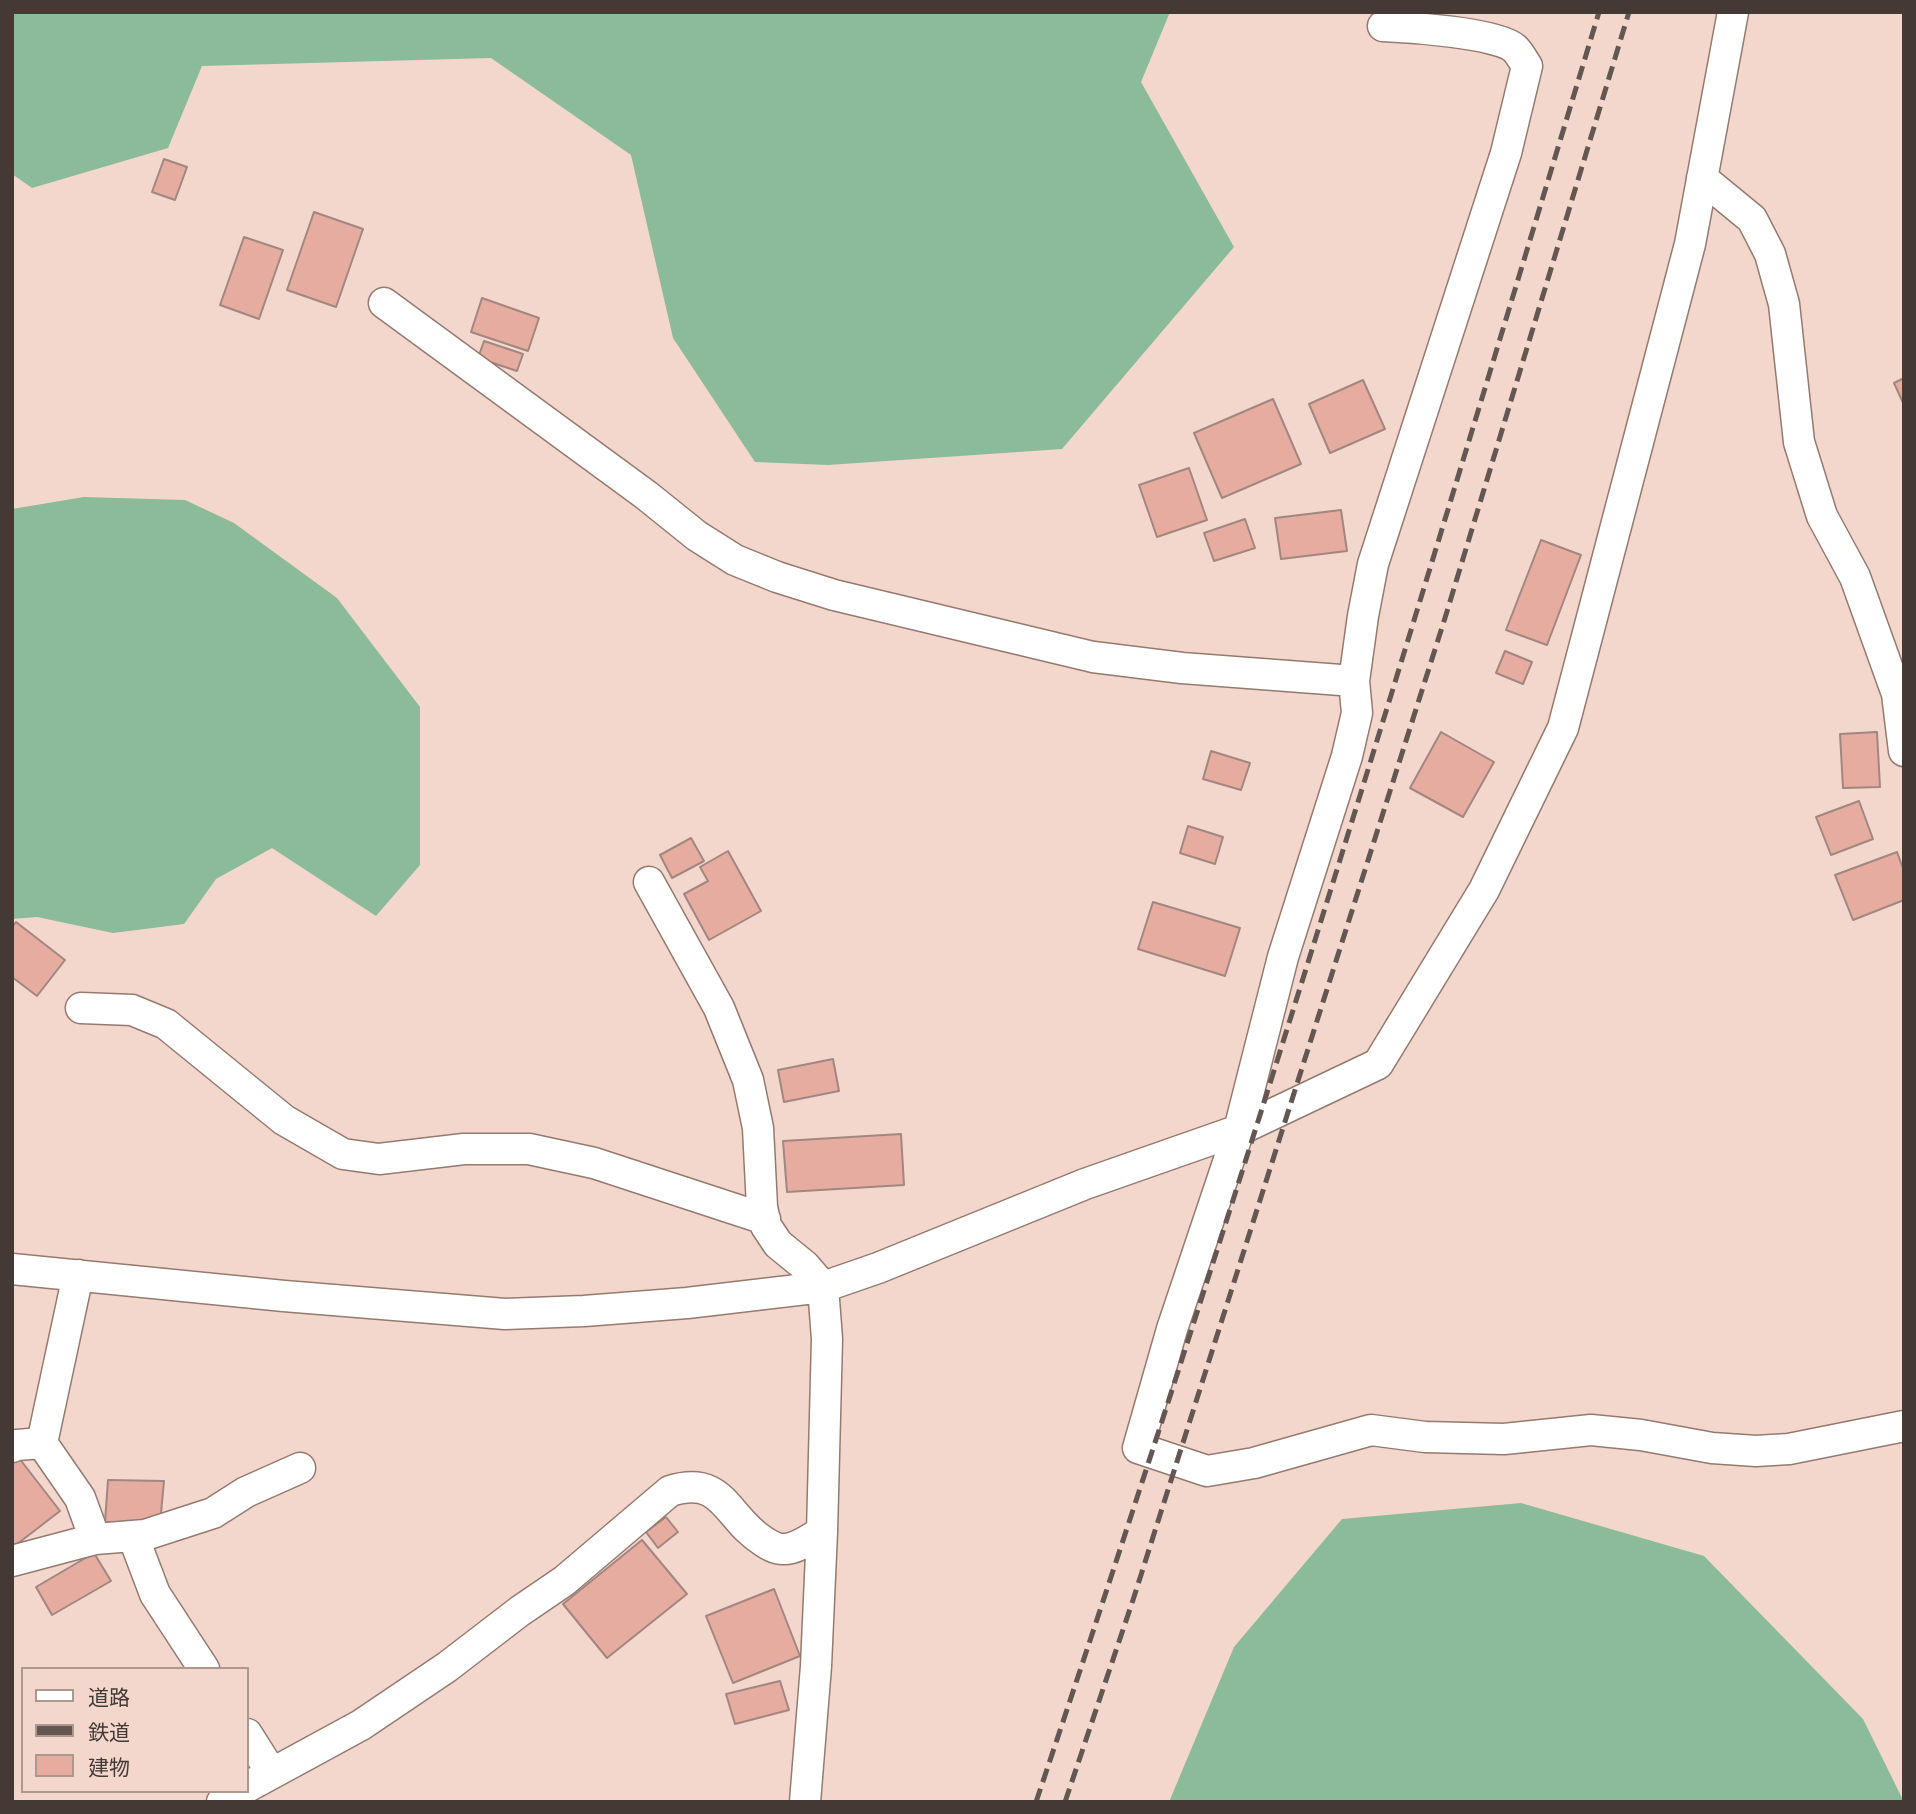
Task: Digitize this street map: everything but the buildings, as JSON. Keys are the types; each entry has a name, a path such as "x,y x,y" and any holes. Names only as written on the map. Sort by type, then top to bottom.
{"street":[{"path":"12,1269 284,1296 505,1314 687,1303 823,1287 878,1268 1085,1184 1240,1130 1378,1064 1484,890 1563,727 1690,244 1733,12"},
{"path":"1383,26 1421,27 1489,39 1513,47 1527,66 1498,179 1373,564 1354,681 1357,713 1353,734 1283,957 1240,1130 1172,1329 1138,1448 1207,1471 1254,1463 1371,1430 1425,1437 1504,1439 1591,1430 1641,1435 1712,1448 1756,1451 1789,1449 1904,1426"},
{"path":"1702,178 1752,219 1770,254 1784,304 1799,442 1822,516 1855,577 1897,694 1904,751"},
{"path":"384,303 646,495 697,536 735,560 777,577 834,595 1093,657 1182,668 1354,681"},
{"path":"649,882 719,1008 748,1080 758,1128 765,1219 778,1244 805,1266 823,1287 827,1339 822,1532 816,1666 805,1802"},
{"path":"81,1008 132,1010 166,1024 284,1120 343,1154 379,1158 464,1149 529,1149 594,1163 765,1219"},
{"path":"78,1275 42,1443 80,1498 94,1539"},
{"path":"12,1447 42,1443"},
{"path":"12,1561 94,1539 145,1535 213,1513 246,1492 300,1468"},
{"path":"248,1738 259,1779 361,1725 447,1667 520,1611 565,1581 670,1491 688,1485 715,1492 753,1535 771,1546 783,1549 794,1547 822,1532"},
{"path":"133,1536 155,1594 203,1667"}],"green space":[{"path":"12,12 1170,12 1141,82 1234,247 1062,449 828,465 755,462 673,338 631,155 491,58 202,66 168,148 32,188 12,174"},
{"path":"84,497 185,500 234,523 337,598 420,707 420,865 376,916 272,848 216,879 184,924 113,933 37,917 12,919 12,509"},
{"path":"1521,1503 1704,1556 1863,1719 1904,1802 1169,1802 1234,1647 1342,1519"}],"railway":[{"path":"1036,1802 1254,1133 1599,12"},
{"path":"1065,1802 1133,1600 1445,618 1629,12"}]}
